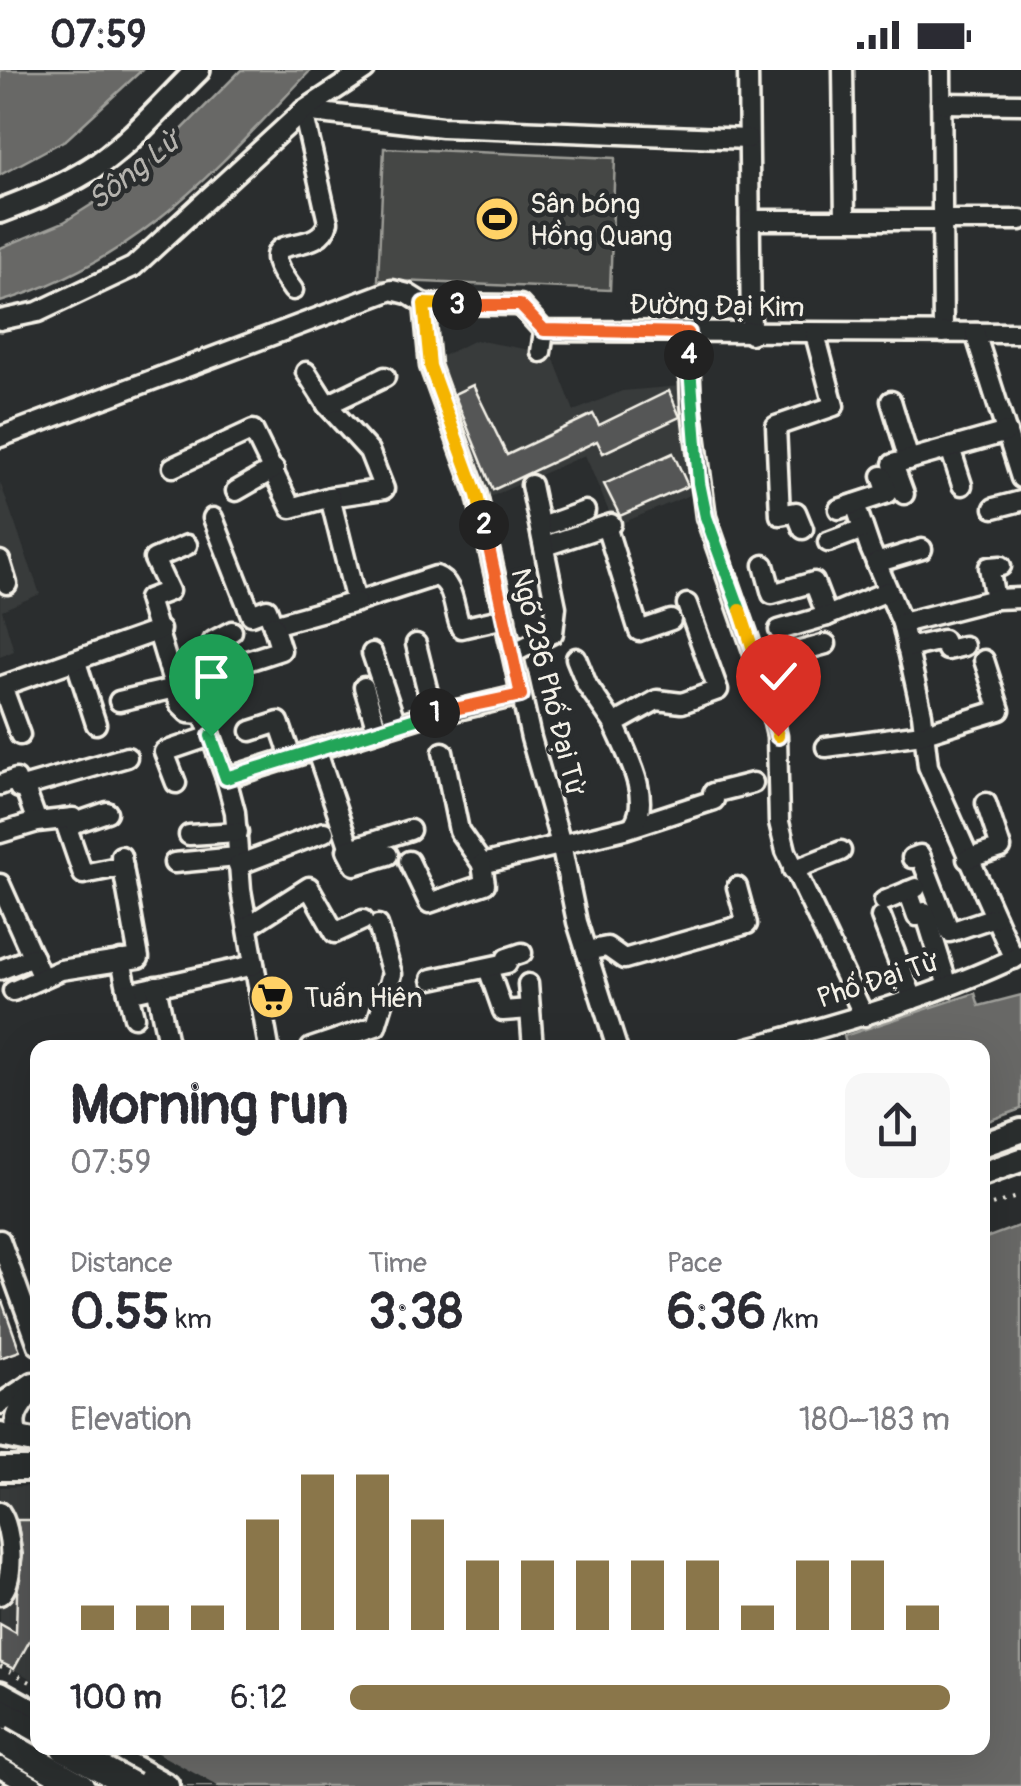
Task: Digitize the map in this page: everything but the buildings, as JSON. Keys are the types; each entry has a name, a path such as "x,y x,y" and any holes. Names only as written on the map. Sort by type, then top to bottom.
{"highway":[{"path":"0,1710 30,1723"},
{"path":"0,1740 81,1786"},
{"path":"77,1755 133,1786"}],"main road":[{"path":"0,211 40,196 98,164 198,70"},
{"path":"990,1142 1021,1131"},
{"path":"990,1171 1021,1160"},
{"path":"0,1469 30,1469"},
{"path":"0,1693 30,1720"},
{"path":"111,1755 167,1786"}],"street":[{"path":"0,320 38,312 133,267 303,111 365,70"},
{"path":"748,70 751,334"},
{"path":"843,70 845,219"},
{"path":"941,70 943,333"},
{"path":"942,103 1021,104"},
{"path":"303,111 442,127 748,139"},
{"path":"293,290 275,260 276,253 283,246 310,242 321,236 328,222 303,111"},
{"path":"750,220 1021,220"},
{"path":"0,437 392,290 424,304 520,305 544,330 541,352"},
{"name":"Ngõ 236 Phố Đại Từ","path":"424,304 430,366 477,495 521,695 586,950 615,1040"},
{"name":"Đường Đại Kim","path":"544,330 1021,333"},
{"path":"688,333 691,404 706,517 765,686 778,736 779,822 793,870 864,1016"},
{"path":"974,333 1018,456 1021,478"},
{"path":"802,530 796,512 780,515 776,426 834,406 816,334"},
{"path":"173,466 253,430 291,508 384,489 369,451 327,405 306,372"},
{"path":"327,405 385,377"},
{"path":"891,401 909,460"},
{"path":"904,494 892,464 1007,432"},
{"path":"950,448 962,485"},
{"path":"236,491 274,469"},
{"path":"882,476 888,493 847,506 863,529 902,622 922,714 928,766 968,859 1017,957"},
{"path":"513,653 553,633 556,607 531,485"},
{"path":"330,498 356,602"},
{"path":"994,508 1021,501"},
{"path":"543,536 585,511"},
{"path":"214,518 252,615 267,610 281,650 244,662"},
{"path":"543,536 608,525 639,631 671,620"},
{"path":"828,542 863,529"},
{"path":"187,545 154,559 170,590 148,599 180,705 188,713 222,709 234,700 213,640 232,631"},
{"path":"876,563 922,549"},
{"path":"0,561 7,584"},
{"path":"764,566 772,594 814,582 824,644 797,652"},
{"path":"995,599 988,567 1001,566"},
{"path":"273,626 436,576 449,586 461,628 505,618"},
{"path":"779,630 888,590"},
{"path":"902,622 995,599 1021,598"},
{"path":"614,724 657,700 682,703 718,690 687,604"},
{"path":"20,736 2,686 160,630"},
{"path":"907,648 942,640 947,650 964,646"},
{"path":"416,644 433,713"},
{"path":"372,653 396,724"},
{"path":"576,658 614,724 631,766 641,807 634,824"},
{"path":"826,746 922,734 1000,710 984,660"},
{"path":"76,662 96,724"},
{"path":"118,700 175,688"},
{"path":"364,688 377,730"},
{"path":"226,778 433,713 521,695"},
{"path":"202,714 226,778 238,832 237,861 268,1040"},
{"path":"251,730 279,722 290,757"},
{"path":"176,783 164,752 211,736"},
{"path":"316,750 350,849"},
{"path":"410,861 430,904 486,884 482,864 459,831 443,752"},
{"path":"0,784 16,779 19,788 127,757"},
{"path":"482,864 626,829 714,800 713,793 754,783"},
{"path":"24,786 38,822"},
{"path":"968,859 1001,848 986,803"},
{"path":"0,833 38,822 73,818 75,823 106,812"},
{"path":"12,991 61,970 139,958 122,861 83,874 64,819"},
{"path":"388,854 354,865 347,850 410,830"},
{"path":"190,835 238,832"},
{"path":"174,863 237,861 324,832"},
{"path":"793,870 841,851"},
{"path":"912,858 920,855 950,932 995,916"},
{"path":"0,884 9,926 33,957 42,978"},
{"path":"248,926 307,884 336,935 371,922 392,974 376,1026 335,1040"},
{"path":"586,950 607,948 624,959 747,924 737,886"},
{"path":"913,999 883,909 916,888 917,916 924,912 948,986"},
{"path":"432,978 488,968 522,953"},
{"path":"0,970 33,957"},
{"name":"Phố Đại Từ","path":"807,1039 1017,957"},
{"path":"121,960 134,1017"},
{"path":"128,993 254,965"},
{"path":"488,968 503,1012 530,1009"},
{"path":"528,984 533,1040"},
{"path":"156,986 167,1040"},
{"path":"0,1240 8,1291 30,1330"},
{"path":"0,1404 30,1387"},
{"path":"19,1439 14,1430 15,1418 30,1395"},
{"path":"0,1512 6,1520 10,1570 7,1588 0,1595"},
{"path":"0,1766 34,1786"}],"path":[{"path":"990,1206 1021,1196"},
{"path":"0,1666 30,1682"}],"shaded area":[{"path":"0,70 142,70 67,139 0,175"},
{"path":"241,70 311,70 207,177 134,237 49,285 0,302 0,248 64,222 135,177"},
{"name":"Sân bóng Hồng Quang","path":"384,148 615,158 610,290 378,280"},
{"path":"475,340 552,354 574,411 622,391 680,386 692,494 615,526 585,455 488,498 428,363"},
{"path":"0,482 40,594 2,610 14,651 0,657"},
{"path":"975,993 979,1006 1021,995 1021,1109 990,1120 990,1040 845,1040 844,1036"},
{"path":"1021,1225 1021,1786 43,1786 81,1755 990,1755 990,1236"},
{"path":"30,1486 30,1678 0,1662 0,1487"}],"pier":[{"path":"93,1755 161,1755 218,1786 143,1786"}],"place":[{"name":"Sân bóng Hồng Quang","path":"497,219"},
{"name":"Tuấn Hiên","path":"272,997"}],"route":[{"path":"211,736 226,778 433,713 521,695 477,495 430,366 424,304 520,305 544,330 688,333 691,404 706,517 765,686 778,736"}],"water label":[{"name":"Sông Lừ","path":"134,170"}]}
